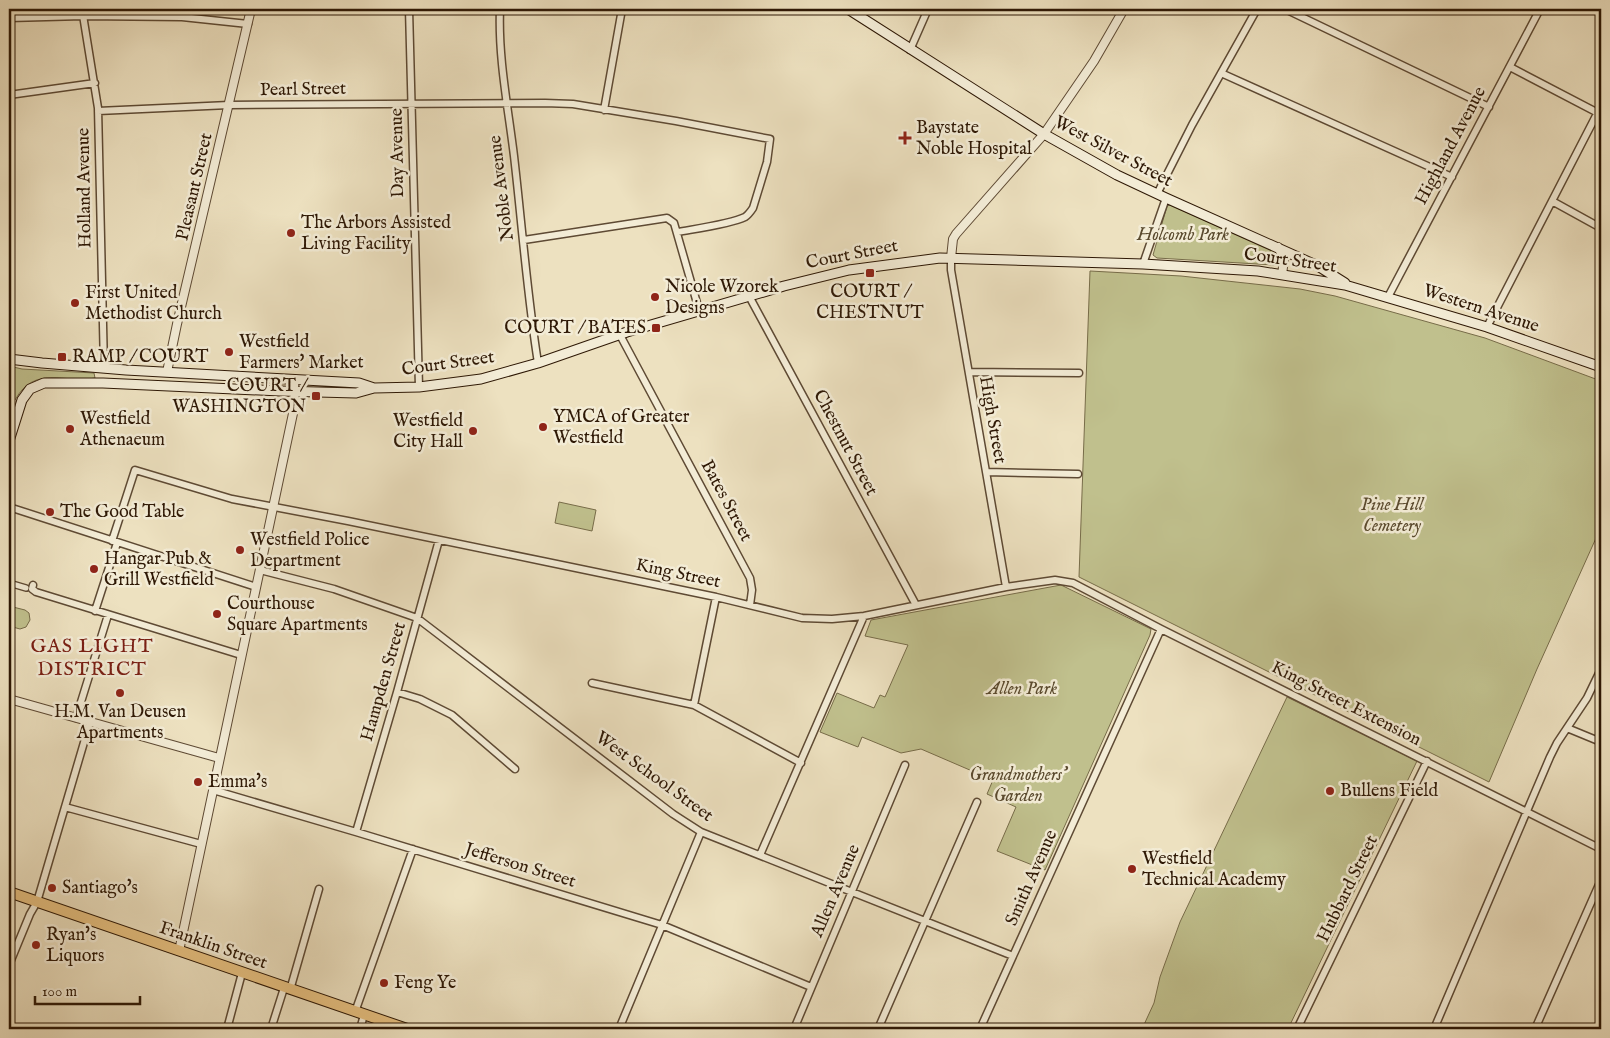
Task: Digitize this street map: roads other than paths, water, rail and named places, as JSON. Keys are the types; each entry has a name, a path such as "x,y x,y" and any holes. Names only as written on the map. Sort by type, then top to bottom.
{"main road":[{"name":"West Silver Street","path":"848,9 1044,134 1117,175 1318,266 1350,286"},
{"name":"Court Street","path":"9,441 22,400 27,392 34,387 48,382 356,392 374,388 419,387 481,379 538,363 620,334 749,296 854,269 921,260 951,258 1144,264 1258,271 1350,286"},
{"name":"Western Avenue","path":"1350,286 1487,327 1601,367"},
{"name":"Court Street","path":"9,359 104,368 359,383 374,388"},
{"path":"103,383 104,368"},
{"path":"166,385 167,372"},
{"path":"230,375 230,389"},
{"path":"9,403 9,430"},
{"name":"Franklin Street","path":"9,892 407,1029"}],"street":[{"name":"Holland Avenue","path":"82,9 98,110 104,368"},
{"name":"Pleasant Street","path":"167,372 251,9"},
{"name":"Day Avenue","path":"409,9 419,387"},
{"name":"Noble Avenue","path":"500,9 500,44 524,240 529,309 538,363"},
{"path":"604,110 622,9"},
{"path":"910,50 928,9"},
{"path":"951,258 953,239 956,234 1044,134 1094,61 1124,9"},
{"path":"1144,264 1161,196 1192,125 1257,9"},
{"path":"1285,9 1489,107"},
{"name":"Highland Avenue","path":"1388,297 1540,9"},
{"path":"9,18 83,16 182,17 248,24"},
{"path":"1510,67 1600,114"},
{"path":"1221,72 1452,177"},
{"path":"9,95 95,83"},
{"name":"Pearl Street","path":"98,110 229,105 566,104 676,121 770,139 767,162 760,185 752,208 745,217 678,232"},
{"path":"1487,327 1552,201 1600,114 1601,106"},
{"path":"1552,201 1601,228"},
{"path":"524,240 667,218 674,223 678,232 699,310"},
{"path":"1278,247 1284,259 1282,275"},
{"name":"High Street","path":"951,258 950,270 1006,587"},
{"name":"Chestnut Street","path":"749,296 916,606"},
{"name":"Bates Street","path":"620,334 750,578 752,590 750,605"},
{"path":"968,372 1079,373"},
{"path":"179,951 295,404 296,391 294,380"},
{"name":"King Street","path":"115,542 135,470 222,496 716,597 802,618 832,619 864,616 1006,587 1054,580 1077,585"},
{"path":"986,472 1078,474"},
{"path":"9,507 256,588"},
{"name":"Hampden Street","path":"356,832 440,540"},
{"path":"95,611 115,542"},
{"name":"West School Street","path":"260,570 334,589 417,618 673,814 701,832 1013,956"},
{"path":"9,583 29,586 34,592 241,655"},
{"name":"King Street Extension","path":"1077,585 1161,629 1601,848"},
{"path":"694,705 716,597"},
{"path":"76,718 108,614"},
{"path":"760,855 864,616"},
{"name":"Smith Avenue","path":"980,1029 1161,629"},
{"path":"1434,1029 1550,757 1587,698 1601,669"},
{"path":"592,683 694,705 801,763"},
{"path":"397,692 420,699 452,715 516,769"},
{"path":"9,699 219,758"},
{"path":"9,965 30,914 37,902 90,722"},
{"path":"1567,728 1601,742"},
{"name":"Hubbard Street","path":"1298,1029 1426,761"},
{"name":"Allen Avenue","path":"794,1029 905,765"},
{"name":"Jefferson Street","path":"213,790 413,849 662,926 812,988"},
{"path":"878,1029 977,802"},
{"path":"65,807 201,844"},
{"path":"619,1029 701,832"},
{"path":"360,1029 359,1014 413,849"},
{"path":"1535,1029 1601,880"},
{"path":"271,1029 287,989 319,889"},
{"path":"227,1029 242,973"}],"place":[{"name":"Baystate Noble Hospital","path":"905,138"},
{"name":"The Arbors Assisted Living Facility","path":"291,233"},
{"name":"COURT / CHESTNUT","path":"870,273"},
{"name":"Nicole Wzorek Designs","path":"655,297"},
{"name":"First United Methodist Church","path":"75,303"},
{"name":"COURT / BATES","path":"656,328"},
{"name":"Westfield Farmers' Market","path":"229,352"},
{"name":"RAMP / COURT","path":"62,357"},
{"name":"COURT / WASHINGTON","path":"316,396"},
{"name":"YMCA of Greater Westfield","path":"543,427"},
{"name":"Westfield Athenaeum","path":"70,429"},
{"name":"Westfield City Hall","path":"473,431"},
{"name":"The Good Table","path":"50,512"},
{"name":"Westfield Police Department","path":"240,550"},
{"name":"Hangar Pub & Grill Westfield","path":"94,569"},
{"name":"Courthouse Square Apartments","path":"217,614"},
{"name":"H.M. Van Deusen Apartments","path":"120,693"},
{"name":"Emma's","path":"198,782"},
{"name":"Bullens Field","path":"1330,791"},
{"name":"Westfield Technical Academy","path":"1132,869"},
{"name":"Santiago's","path":"52,888"},
{"name":"Ryan's Liquors","path":"36,945"},
{"name":"Feng Ye","path":"384,983"}],"district":[{"name":"GAS LIGHT DISTRICT","path":"92,658"}],"park label":[{"name":"Holcomb Park","path":"1183,235"},
{"name":"Pine Hill Cemetery","path":"1392,515"},
{"name":"Allen Park","path":"1022,689"},
{"name":"Grandmothers' Garden","path":"1018,785"}]}
